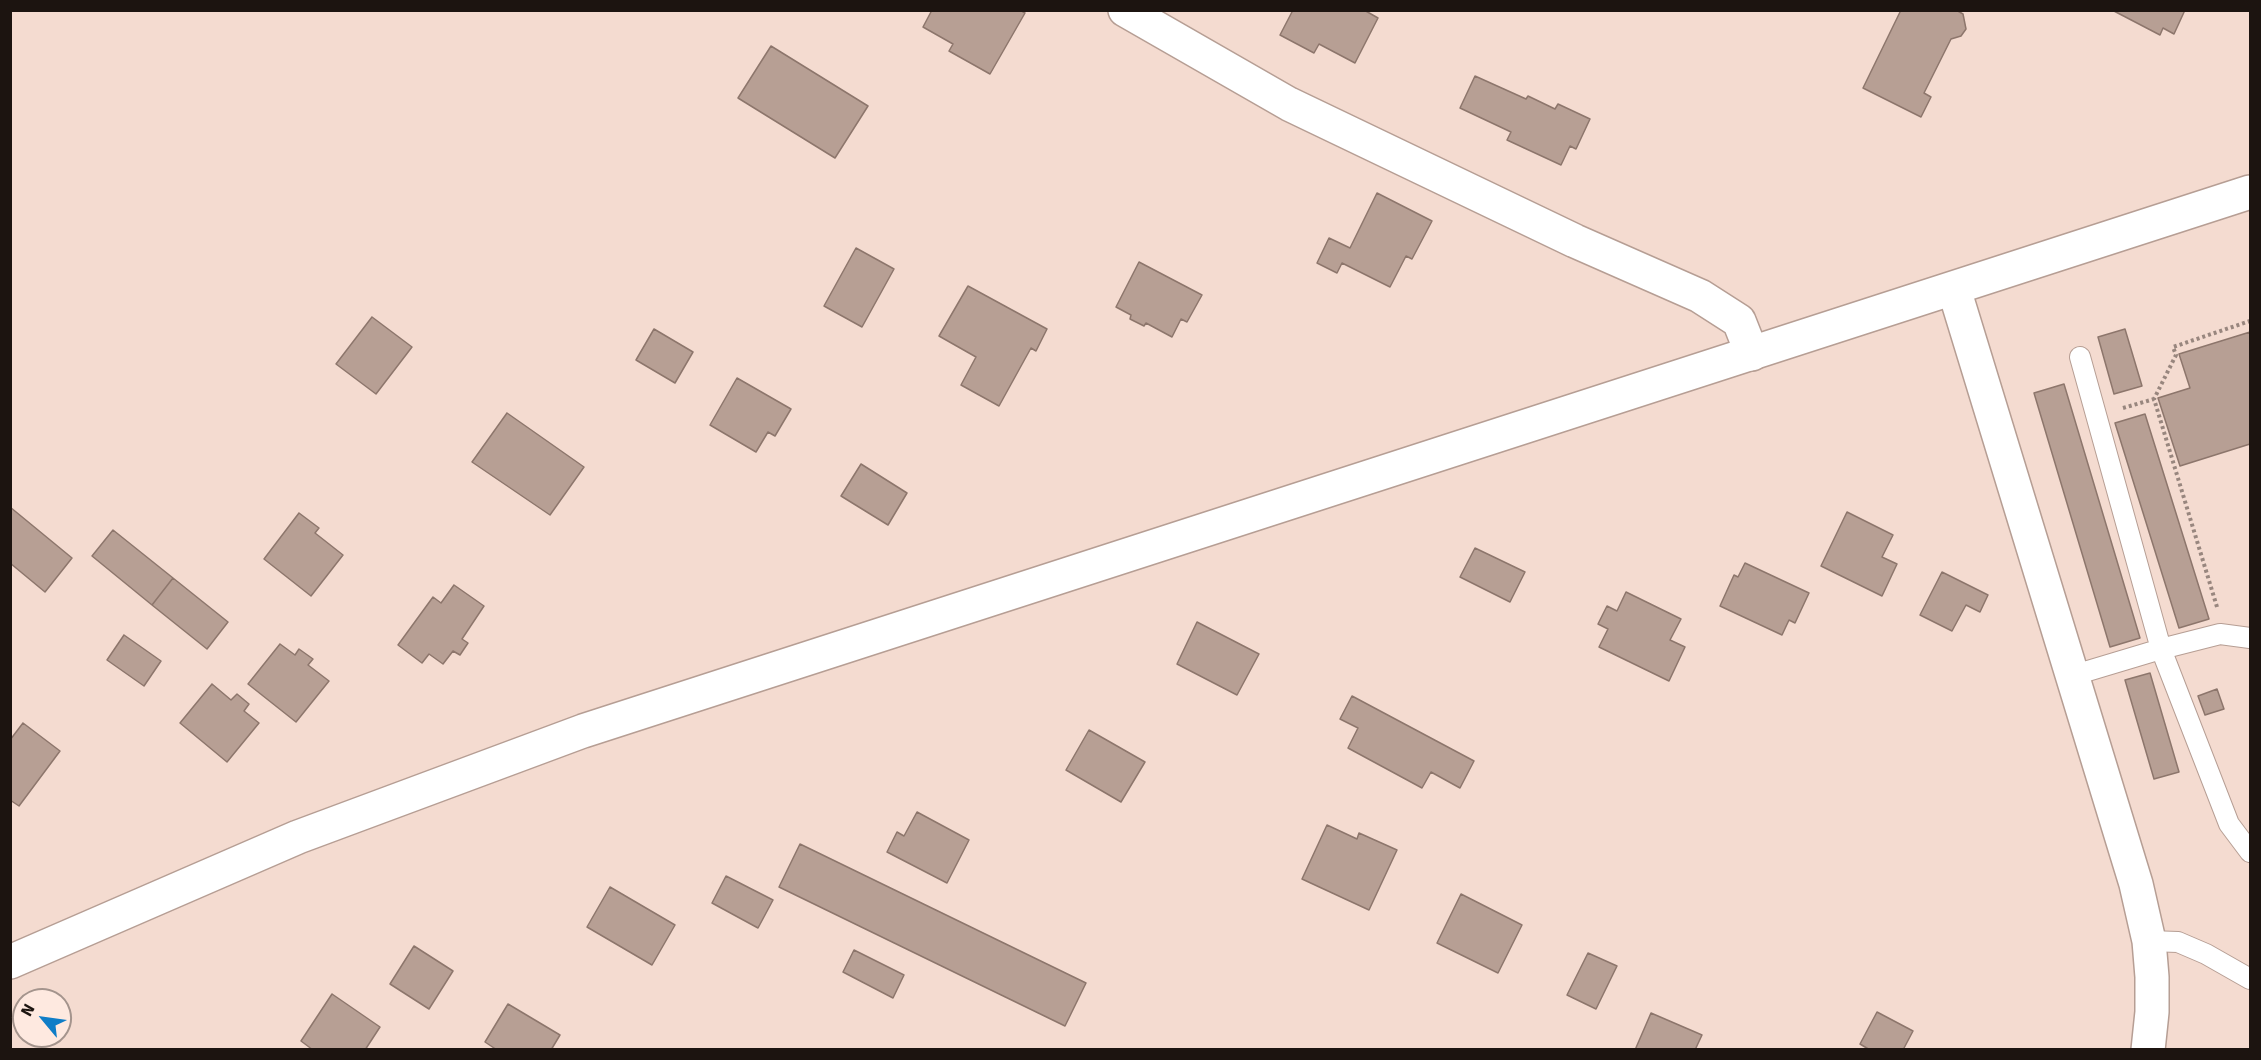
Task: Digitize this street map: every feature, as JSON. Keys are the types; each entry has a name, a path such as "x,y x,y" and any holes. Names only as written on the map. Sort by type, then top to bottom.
{"street":[{"path":"1125,10 1289,104 1575,242 1700,296 1739,321 1752,354"},
{"path":"10,962 298,837 583,731 2250,192"},
{"path":"1954,289 2136,884 2149,941 2152,1012 2148,1050"}],"lane":[{"path":"2080,357 2161,648 2229,824 2250,852"},
{"path":"2071,676 2161,648 2220,634 2250,638"},
{"path":"2149,941 2178,942 2206,954 2250,979"}],"path":[{"path":"2220,634 2220,618 2154,399 2176,355 2174,346 2250,321"}],"building":[{"path":"932,10 1020,10 1025,13 990,74 949,51 953,44 923,27"},
{"path":"1293,10 1364,10 1378,18 1355,63 1319,44 1314,53 1280,35"},
{"path":"1901,10 1956,10 1963,14 1966,29 1961,36 1951,39 1924,93 1931,97 1921,117 1863,88"},
{"path":"2112,10 2185,10 2174,34 2163,28 2160,35"},
{"path":"771,46 868,106 835,158 738,98"},
{"path":"1475,76 1526,99 1528,96 1555,109 1558,104 1590,119 1576,149 1570,146 1561,165 1507,140 1511,132 1460,108"},
{"path":"1377,193 1432,221 1412,259 1406,256 1390,287 1342,263 1337,273 1317,263 1329,238 1350,248"},
{"path":"856,248 894,269 862,327 824,306"},
{"path":"1139,262 1202,295 1187,322 1181,319 1172,337 1146,323 1144,326 1130,319 1131,315 1116,307"},
{"path":"968,286 1047,329 1036,351 1031,348 999,406 961,385 976,357 939,336"},
{"path":"372,317 412,347 376,394 336,364"},
{"path":"654,329 693,352 675,383 636,360"},
{"path":"2125,329 2142,386 2114,394 2098,337"},
{"path":"2250,332 2250,444 2180,466 2158,398 2190,388 2179,354"},
{"path":"737,378 791,409 775,436 768,432 756,452 710,425"},
{"path":"2064,384 2140,638 2110,647 2034,393"},
{"path":"507,413 584,467 550,515 472,462"},
{"path":"2145,414 2209,619 2179,628 2115,423"},
{"path":"861,464 907,493 888,525 841,496"},
{"path":"10,507 72,558 45,592 10,563"},
{"path":"1847,512 1893,535 1882,557 1897,564 1882,596 1821,566"},
{"path":"299,513 319,528 315,533 343,555 311,596 264,559"},
{"path":"113,530 173,578 152,605 92,556"},
{"path":"1475,548 1525,572 1510,602 1460,577"},
{"path":"1745,563 1809,593 1795,623 1789,620 1782,635 1720,606 1734,575 1738,577"},
{"path":"1942,572 1988,595 1980,612 1966,605 1952,631 1920,615"},
{"path":"173,578 228,622 207,649 152,605"},
{"path":"454,585 484,606 462,639 468,643 460,655 453,651 443,664 429,654 422,663 398,645 433,597 441,603"},
{"path":"1626,592 1681,619 1670,640 1685,647 1669,681 1599,647 1608,629 1598,624 1607,606 1617,611"},
{"path":"1197,622 1259,654 1237,695 1177,664"},
{"path":"124,635 161,661 144,686 107,660"},
{"path":"280,644 295,655 299,649 313,659 308,665 329,681 296,722 248,684"},
{"path":"2150,673 2179,772 2154,779 2125,680"},
{"path":"212,684 231,700 237,694 249,704 244,711 259,723 227,762 180,723"},
{"path":"2217,689 2224,709 2205,715 2198,696"},
{"path":"1352,696 1474,761 1460,788 1431,772 1422,788 1348,748 1358,728 1340,719"},
{"path":"23,723 60,751 19,806 10,800 10,740"},
{"path":"1089,730 1145,762 1121,802 1066,770"},
{"path":"917,812 969,840 947,883 887,852 897,832 904,836"},
{"path":"1327,825 1357,839 1359,833 1397,850 1369,910 1302,879"},
{"path":"800,844 1086,983 1065,1026 779,887"},
{"path":"726,876 773,900 758,928 712,903"},
{"path":"610,887 675,925 652,965 587,927"},
{"path":"1461,894 1522,925 1498,973 1437,943"},
{"path":"414,946 453,971 429,1009 390,984"},
{"path":"854,950 904,975 893,998 843,972"},
{"path":"1588,953 1617,966 1596,1009 1567,995"},
{"path":"332,994 380,1027 365,1050 313,1050 301,1041"},
{"path":"508,1004 560,1035 551,1050 497,1050 485,1042"},
{"path":"1877,1012 1913,1031 1903,1050 1870,1050 1860,1044"},
{"path":"1651,1013 1702,1035 1695,1050 1635,1050"}]}
